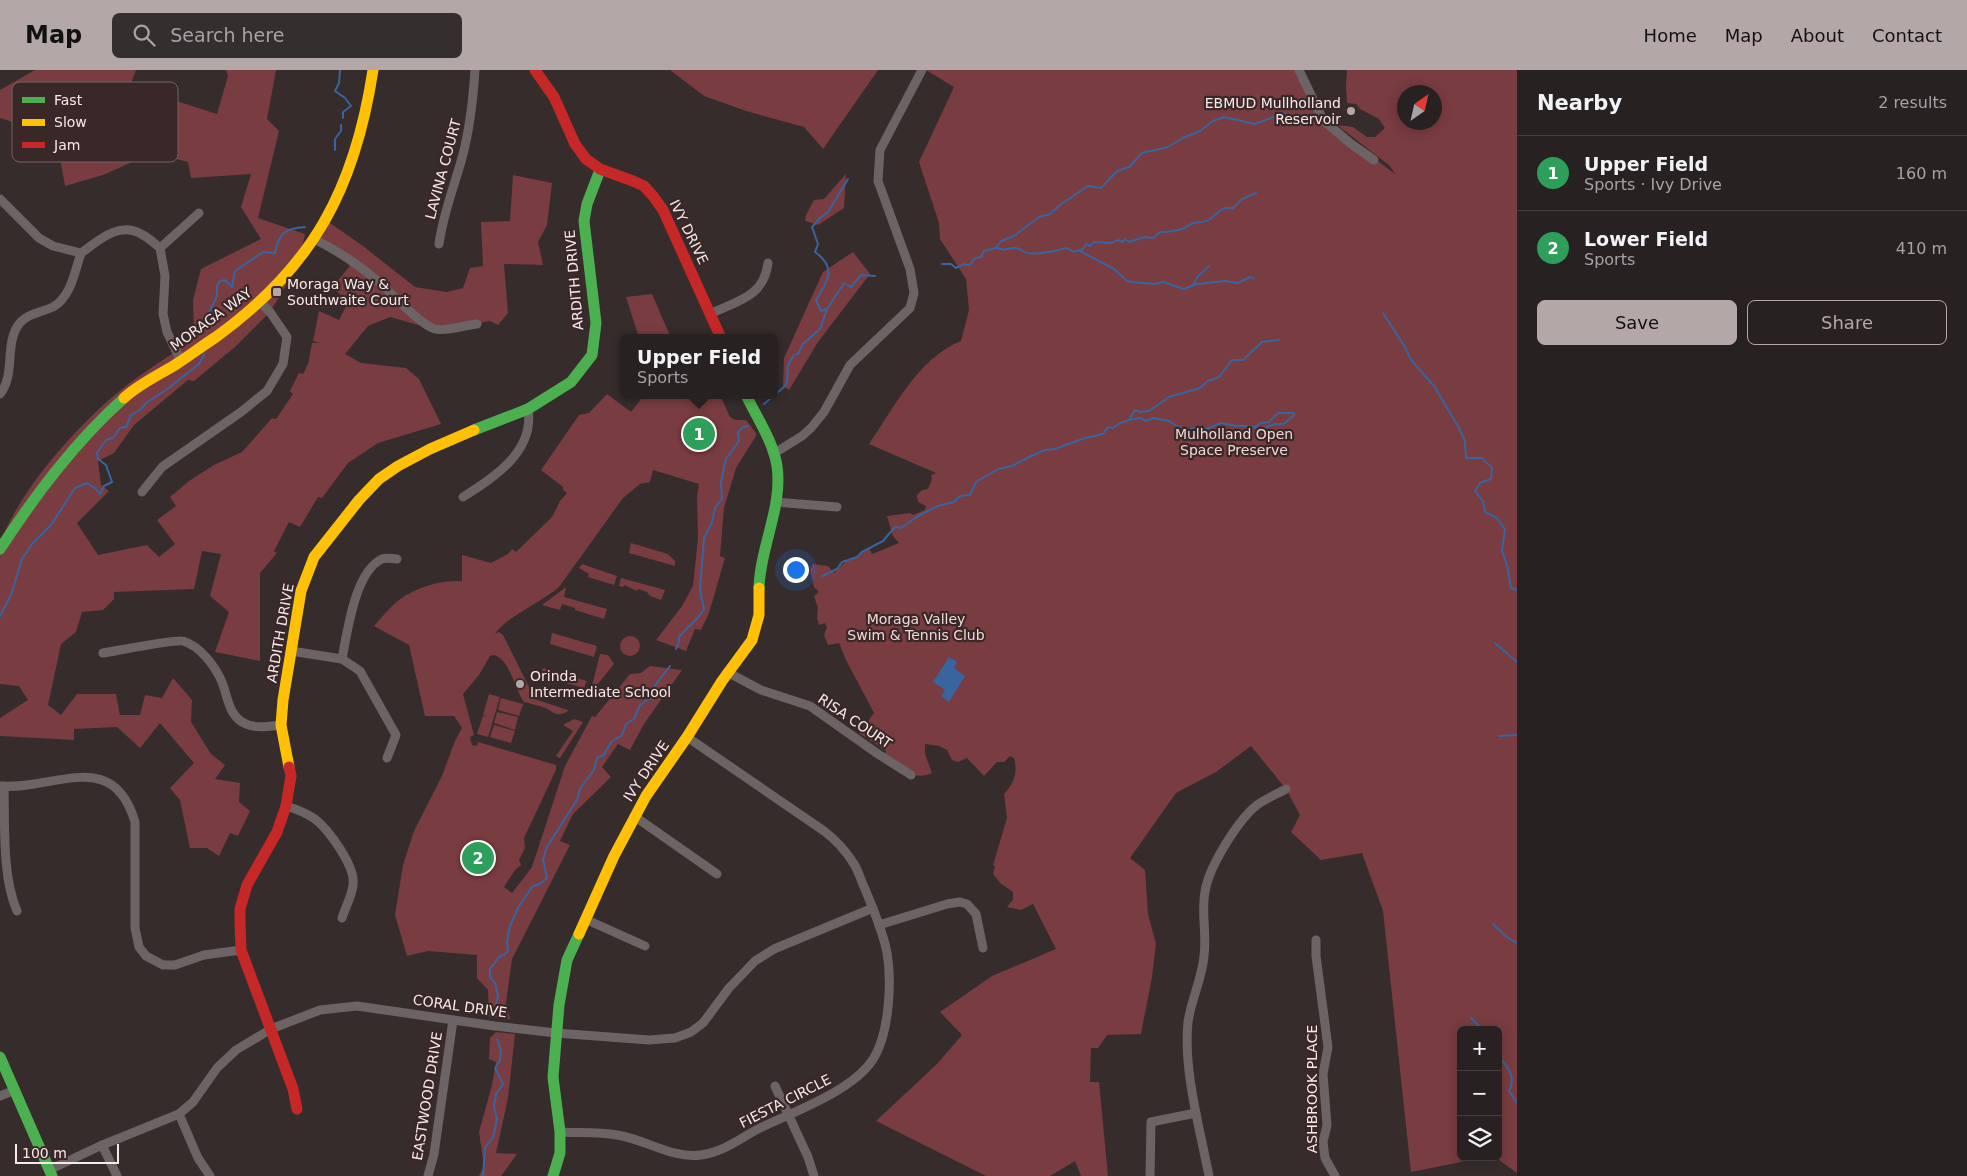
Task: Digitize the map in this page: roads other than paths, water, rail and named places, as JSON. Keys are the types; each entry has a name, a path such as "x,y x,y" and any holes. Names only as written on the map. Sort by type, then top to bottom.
{"street":[{"name":"MORAGA WAY","path":"0,549 36,495 85,435 135,389 181,361 260,302 295,267 316,240 347,177 363,127 373,70"},
{"name":"LAVINA COURT","path":"439,244 442,224 463,157 472,108 476,70"},
{"name":"IVY DRIVE","path":"535,70 552,93 579,150 600,170 611,175 626,177 642,185 654,196 663,210 719,334"},
{"path":"773,454 802,436 811,428 824,412 850,365 910,308 914,293 910,269 878,181 878,163 880,150 922,70"},
{"path":"1299,70 1323,120 1350,144 1374,160"},
{"name":"ARDITH DRIVE","path":"297,1109 293,1089 241,950 240,909 247,885 277,832 286,806 291,776 281,725 301,591 314,557 359,500 379,479 398,466 430,449 528,408 571,382 592,355 596,324 584,220 587,204 600,170"},
{"path":"0,199 39,238 53,246 81,253"},
{"path":"160,248 199,213"},
{"path":"0,394 7,382 13,335 19,322 60,302 68,292 81,253 106,235 119,230 130,229 140,233 160,248 165,276 163,314 168,332 181,361"},
{"path":"316,240 340,252 381,284 426,324 435,329 444,330 477,324"},
{"path":"710,314 756,291 766,275 768,264"},
{"path":"142,492 162,467 241,412 267,390 283,364 287,337 270,312 260,302"},
{"name":"IVY DRIVE","path":"553,1176 560,1153 560,1132 553,1078 556,1033 565,968 615,853 634,816 647,793 687,737 727,672 752,641 758,624 761,599 760,573 766,536 775,502 777,468 773,454 748,399"},
{"path":"462,497 488,482 516,454 526,439 530,421 528,408"},
{"path":"775,502 837,507"},
{"path":"342,659 349,621 361,582 378,562 384,558 397,559"},
{"path":"103,652 173,640 182,641 196,648 209,661 221,681 230,707 236,717 253,726 281,725"},
{"path":"291,651 342,659 360,671 396,735 386,758"},
{"name":"RISA COURT","path":"727,672 760,690 810,706 878,754 911,774"},
{"name":"FIESTA CIRCLE","path":"560,1132 617,1135 680,1154 701,1155 724,1149 758,1129 828,1096 846,1085 863,1071 876,1055 884,1031 888,982 887,954 873,908 855,865 838,842 824,831 687,737"},
{"path":"17,911 11,898 2,786 39,784 76,777 95,778 110,784 121,792 131,811 134,822 135,928 142,952 163,964 175,965 204,955 241,950"},
{"path":"1209,1176 1190,1072 1188,1024 1190,1008 1203,971 1206,943 1205,892 1212,869 1241,824 1256,806 1286,789"},
{"path":"286,806 299,810 320,824 349,864 352,871 353,885 342,918"},
{"path":"634,816 717,874"},
{"path":"879,925 947,904 960,902 967,904 976,914 983,948"},
{"name":"CORAL DRIVE","path":"50,1173 102,1145 179,1114 193,1102 217,1068 236,1050 271,1029 320,1010 357,1006 556,1033 649,1040 675,1038 690,1032 703,1023 731,985 755,961 774,949 873,908"},
{"path":"586,919 645,946"},
{"name":"ASHBROOK PLACE","path":"1316,940 1316,956 1328,1047 1323,1074 1327,1125 1323,1142 1325,1158 1335,1176"},
{"name":"EASTWOOD DRIVE","path":"428,1176 434,1154 453,1020"},
{"path":"0,1057 50,1173"},
{"path":"775,1086 808,1156 814,1176"},
{"path":"0,1096 15,1090"},
{"path":"1150,1176 1151,1122 1196,1113"},
{"path":"179,1114 198,1158 210,1176"},
{"path":"102,1145 117,1176"}],"water":[{"path":"949,657 957,662 954,668 965,676 949,702 941,696 945,690 933,682"}],"waterway":[{"path":"340,70 339,83 335,91 345,98 351,106 343,112 343,118"},
{"path":"942,264 951,264 956,268 964,264 970,265 975,258 981,257 984,251 996,248 1001,241 1014,236 1039,217 1050,214 1088,186 1101,188 1117,171 1129,167 1142,153 1168,147 1200,131 1213,121 1224,117 1255,124 1284,113"},
{"path":"335,150 335,139 341,131 341,125"},
{"path":"827,309 821,311 816,300 827,281 828,269 826,263 815,252 818,244 812,227 828,212 848,179"},
{"path":"997,248 1003,250 1016,248 1026,253 1047,252 1067,248 1074,252 1083,249 1086,244 1090,246 1094,242 1112,243 1117,240 1123,242 1125,239 1129,242 1144,237 1153,238 1160,232 1178,230 1193,223 1208,220 1223,209 1233,208 1242,199 1256,193"},
{"path":"205,320 217,296 217,286 220,281 225,280 232,287 235,271 263,252 275,253 281,236 288,230 305,227"},
{"path":"1080,251 1114,269 1127,281 1133,282 1155,284 1163,282 1184,289 1197,284 1225,281 1238,283 1250,277 1254,278"},
{"path":"1193,285 1198,276 1209,266"},
{"path":"778,392 787,382 788,365 794,355 798,354 803,344 820,329 827,309 844,283 851,287 861,275 875,276"},
{"path":"1383,313 1411,360 1434,386 1459,428 1465,441 1466,458 1482,458 1492,468 1491,479 1480,483 1475,491 1483,501 1485,512 1497,518 1505,529 1502,551 1507,565 1511,588 1517,590"},
{"path":"822,576 837,569 842,562 857,557 862,552 883,541 895,527 901,528 918,516 938,506 954,502 960,496 970,495 976,482 998,469 1012,466 1045,450 1055,449 1085,438 1103,434 1108,427 1113,428 1129,420 1135,410 1140,412 1149,411 1169,397 1200,388 1208,381 1219,377 1232,360 1243,360 1262,342 1279,340"},
{"path":"0,616 11,595 22,559 32,544 51,525 75,488 87,483 100,494 104,486 112,482 106,465 98,459 97,453 106,440 113,438 120,428 126,427 131,415 199,364 204,355 203,350"},
{"path":"764,404 770,399"},
{"path":"1255,427 1261,423 1269,422 1278,413 1293,413"},
{"path":"1129,420 1140,418 1146,421 1153,418 1169,421 1178,427 1189,430 1196,427 1206,429 1221,423 1261,429 1275,424 1284,424 1295,414"},
{"path":"676,649 679,637 699,617 704,609 700,589 704,538 712,522 715,508 722,499 721,483 726,459 739,441 738,432 748,426"},
{"path":"1495,643 1517,662"},
{"path":"500,1017 496,1005 498,996 495,983 490,977 490,969 499,957 508,951 507,941 510,926 519,906 533,886 540,884 547,878 543,859 547,847 578,798 580,789 594,770 597,758 604,755 611,742 622,735 626,724 634,719 640,705 651,698 653,688 670,666"},
{"path":"1499,736 1517,735"},
{"path":"1493,924 1508,938 1517,943"},
{"path":"1471,1018 1479,1026"},
{"path":"483,1176 485,1148 493,1137 497,1120 494,1106 496,1094 503,1084 495,1068 500,1061 501,1051 497,1039"},
{"path":"1502,1060 1510,1072 1512,1081 1509,1091 1517,1103"}],"place":[{"name":"EBMUD Mullholland Reservoir","path":"1351,111"},
{"name":"Moraga Way & Southwaite Court","path":"277,292"},
{"name":"Upper Field","path":"699,434"},
{"name":"Orinda Intermediate School","path":"520,684"},
{"name":"Lower Field","path":"478,858"}],"park label":[{"name":"Mulholland Open Space Preserve","path":"1234,442"},
{"name":"Moraga Valley Swim & Tennis Club","path":"916,628"}]}
